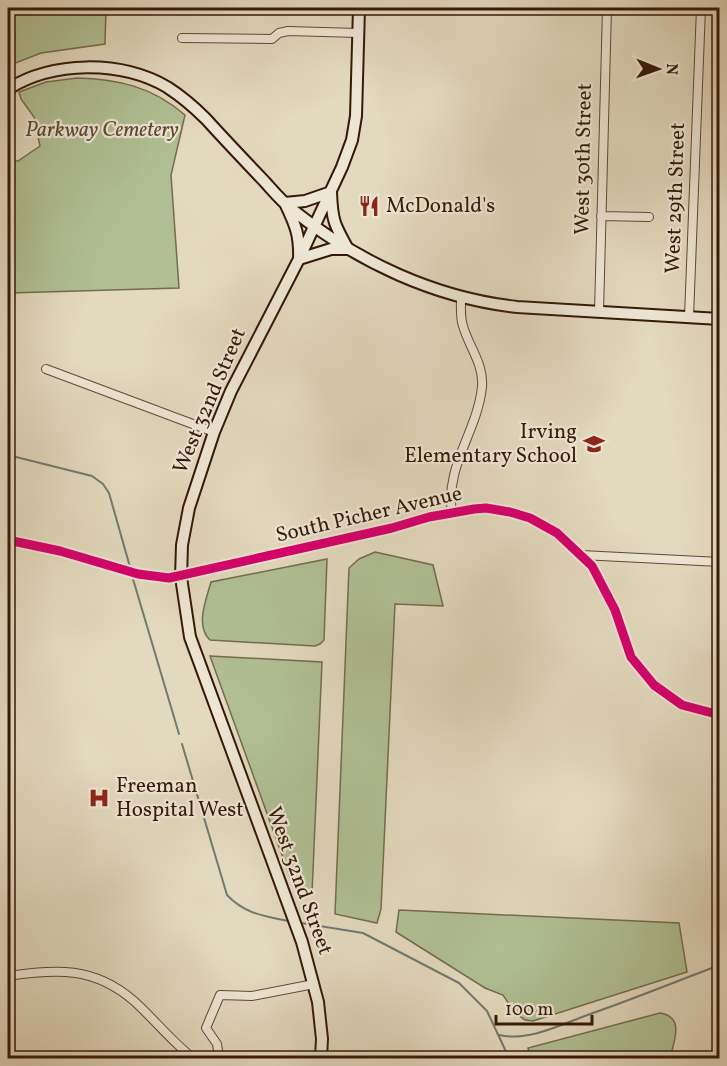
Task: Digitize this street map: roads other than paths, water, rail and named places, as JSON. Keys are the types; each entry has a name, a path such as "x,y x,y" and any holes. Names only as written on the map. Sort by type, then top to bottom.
{"main road":[{"name":"West 32nd Street","path":"321,1059 320,1022 314,984 302,942 195,654 185,614 181,577 182,545 189,508 214,432 250,352 331,192 352,140 356,116 359,8"},
{"path":"8,88 53,70 96,67 124,71 165,86 194,107 285,203 314,225 348,249 403,278 460,298 517,308 720,319"},
{"path":"285,203 305,201 331,192 332,217 348,249"},
{"path":"285,203 297,227 299,259 331,249 348,249"}],"street":[{"name":"West 30th Street","path":"599,312 607,8"},
{"name":"West 29th Street","path":"689,317 701,8"},
{"path":"182,38 272,39 279,33 288,31 358,33"},
{"path":"601,216 649,217"},
{"path":"452,513 450,498 452,480 477,408 482,385 479,364 463,326 460,298"},
{"path":"46,369 214,432"},
{"name":"South Picher Avenue","path":"8,540 60,551 94,563 150,577 181,577 452,513 486,508 510,512 530,518 557,532 592,566 615,610 632,657 654,685 682,705 720,715"},
{"path":"581,555 720,562"},
{"path":"8,976 46,970 67,970 101,980 135,1002 193,1059"},
{"path":"219,1059 217,1044 206,1028 220,995 252,996 314,984"}],"waterway":[{"path":"8,455 92,476 103,484 109,493 130,567"},
{"path":"133,579 179,734"},
{"path":"182,744 227,895 248,910 263,916 288,921"},
{"path":"301,923 363,933 459,983 487,1011 509,1058"},
{"path":"499,1035 535,1034 720,965"}],"place":[{"name":"McDonald's","path":"369,206"},
{"name":"Irving Elementary School","path":"594,444"},
{"name":"Freeman Hospital West","path":"99,798"}],"park label":[{"name":"Parkway Cemetery","path":"102,130"}]}
